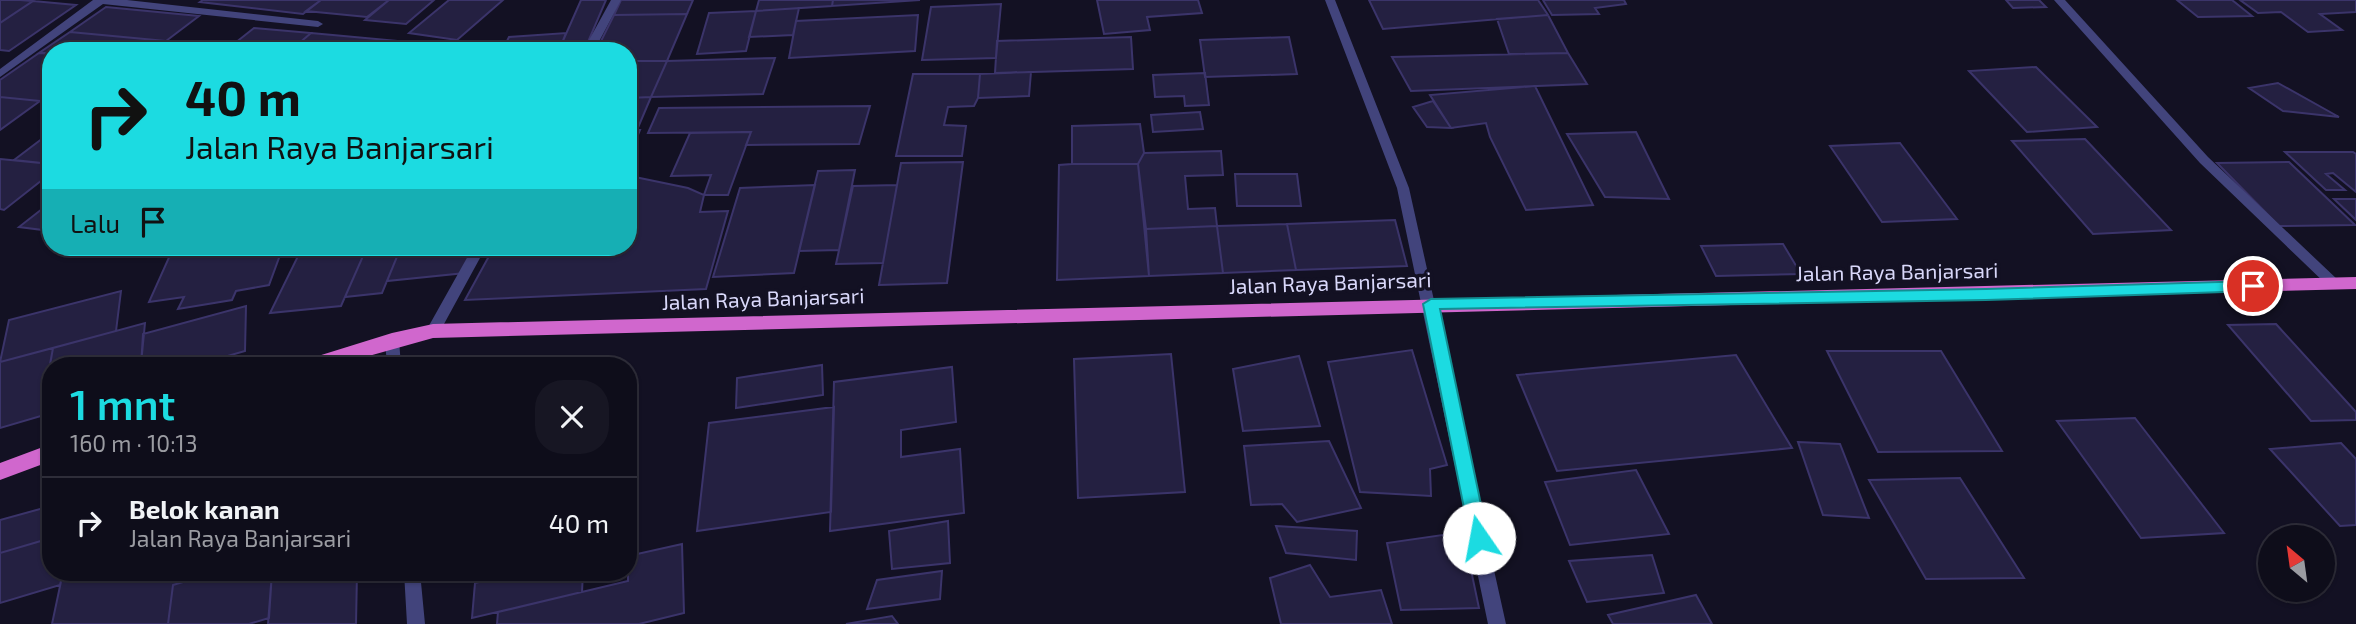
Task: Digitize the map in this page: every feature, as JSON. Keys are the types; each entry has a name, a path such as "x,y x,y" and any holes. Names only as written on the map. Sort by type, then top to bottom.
{"highway":[{"name":"Jalan Raya Banjarsari","path":"338,357 392,340 433,331 1431,304 1972,295 2356,283"},
{"path":"0,472 42,456"}],"street":[{"path":"43,42 100,0 318,23"},
{"path":"593,42 616,0"},
{"path":"1330,0 1403,188 1431,304 1497,624"},
{"path":"2059,0 2204,160 2333,283"},
{"path":"0,74 42,43"},
{"path":"433,331 475,256"},
{"path":"392,340 393,357"},
{"path":"413,581 416,624"}],"building":[{"path":"0,0 20,0 33,1 0,23"},
{"path":"321,0 303,14 200,2"},
{"path":"321,0 389,0 367,17 306,11"},
{"path":"389,0 434,0 406,24 365,20"},
{"path":"449,0 503,0 457,40 409,33"},
{"path":"581,0 606,0 588,42 562,42"},
{"path":"621,0 693,0 687,14 614,15"},
{"path":"759,0 833,0 832,6 756,11"},
{"path":"833,0 920,0 832,6"},
{"path":"1097,0 1198,0 1202,13 1147,17 1150,30 1104,34"},
{"path":"1369,0 1538,0 1548,15 1383,29"},
{"path":"1543,0 1624,0 1626,4 1595,8 1599,14 1552,15"},
{"path":"2006,0 2039,0 2046,7 2013,8"},
{"path":"2177,0 2232,0 2252,16 2198,17"},
{"path":"2240,0 2356,0 2356,12 2320,14 2342,30 2308,32 2281,12 2258,13"},
{"path":"33,1 76,5 9,51 0,50 0,23"},
{"path":"1001,4 996,58 922,60 931,7"},
{"path":"106,7 199,16 166,41 70,32"},
{"path":"799,8 793,35 749,37 756,11"},
{"path":"756,11 746,51 697,54 709,13"},
{"path":"687,14 667,61 637,61 637,42 600,42 614,15"},
{"path":"918,15 915,51 789,58 796,21"},
{"path":"1548,15 1568,53 1509,54 1497,19"},
{"path":"254,28 311,33 300,42 236,42"},
{"path":"70,32 166,41 165,42 55,42"},
{"path":"311,33 409,42 300,42"},
{"path":"566,33 562,42 506,42 509,37"},
{"path":"1131,37 1133,69 995,73 997,41"},
{"path":"1289,37 1297,74 1205,77 1200,40"},
{"path":"42,53 40,101 0,97 0,80"},
{"path":"1568,53 1587,84 1411,91 1392,57"},
{"path":"775,58 763,94 651,97 667,61"},
{"path":"637,61 667,61 651,97 637,98"},
{"path":"2036,67 2097,127 2027,132 1969,71"},
{"path":"1031,72 1029,96 978,98 980,74"},
{"path":"1205,73 1209,105 1185,106 1184,96 1155,97 1153,75"},
{"path":"913,74 980,74 978,98 974,106 948,107 944,125 966,126 962,156 896,156"},
{"path":"2278,83 2339,117 2283,111 2249,88"},
{"path":"1535,86 1593,205 1526,210 1490,137 1486,123 1451,128 1430,95"},
{"path":"0,97 40,101 0,130"},
{"path":"651,97 637,130 637,98"},
{"path":"1433,101 1451,128 1427,127 1413,107"},
{"path":"870,106 859,144 746,145 751,132 648,133 659,108"},
{"path":"1200,112 1203,129 1153,132 1151,115"},
{"path":"1140,124 1144,153 1138,164 1072,164 1072,126"},
{"path":"751,132 728,195 704,195 711,175 671,176 690,133"},
{"path":"1636,132 1669,199 1605,197 1567,134"},
{"path":"42,139 42,163 14,160"},
{"path":"2085,139 2171,230 2093,234 2012,141"},
{"path":"1900,143 1957,219 1882,222 1830,146"},
{"path":"1221,151 1223,175 1185,176 1188,209 1215,208 1217,226 1146,229 1138,164 1144,153"},
{"path":"2285,152 2353,152 2356,154 2356,192 2333,173 2326,174 2345,190 2326,190"},
{"path":"0,159 42,163 42,180 4,210 0,209"},
{"path":"963,162 947,283 879,285 901,163"},
{"path":"2289,162 2355,225 2279,226 2217,163"},
{"path":"1138,164 1149,276 1057,280 1059,165"},
{"path":"855,170 839,250 799,251 818,171"},
{"path":"1235,174 1297,174 1301,206 1237,206"},
{"path":"637,177 688,188 704,195 700,212 728,211 706,289 465,300 489,256 637,256"},
{"path":"815,185 794,273 713,277 740,188"},
{"path":"897,185 883,263 836,264 853,186"},
{"path":"2334,199 2356,199 2356,220"},
{"path":"42,209 42,230 19,227"},
{"path":"1395,220 1407,266 1296,270 1287,224"},
{"path":"1287,224 1296,270 1223,273 1217,226"},
{"path":"1217,226 1223,273 1149,276 1146,229"},
{"path":"1783,244 1801,274 1716,276 1701,246"},
{"path":"170,256 280,256 269,285 236,291 232,300 178,309 184,297 149,302"},
{"path":"298,256 363,256 341,306 270,313"},
{"path":"363,256 397,256 382,293 345,297"},
{"path":"397,256 471,256 465,273 387,281"},
{"path":"121,291 116,331 0,362 9,320"},
{"path":"246,306 245,351 224,357 142,357 143,334"},
{"path":"145,323 142,357 51,357 53,348"},
{"path":"2276,324 2356,412 2356,420 2311,421 2228,325"},
{"path":"53,348 51,357 42,357 41,416 0,428 0,362"},
{"path":"1412,350 1447,465 1430,469 1431,496 1360,492 1328,362"},
{"path":"1827,351 1941,351 2002,451 1878,452"},
{"path":"1171,354 1185,492 1078,498 1074,359"},
{"path":"1736,355 1792,448 1557,471 1517,375"},
{"path":"1299,356 1320,426 1243,431 1233,369"},
{"path":"822,365 823,395 736,408 737,378"},
{"path":"952,367 956,422 901,430 901,457 960,449 964,513 830,531 834,382"},
{"path":"834,407 831,512 697,531 709,423"},
{"path":"2135,418 2224,533 2141,538 2057,421"},
{"path":"1329,441 1361,508 1297,522 1282,504 1251,505 1244,446"},
{"path":"1798,442 1840,444 1869,518 1823,515"},
{"path":"2341,443 2356,459 2356,525 2340,526 2270,449"},
{"path":"1636,470 1669,534 1570,545 1545,482"},
{"path":"1960,478 2024,578 1926,579 1869,480"},
{"path":"42,508 42,541 0,553 0,520"},
{"path":"948,521 950,563 892,569 889,531"},
{"path":"1276,526 1357,531 1356,560 1286,553"},
{"path":"1463,532 1479,608 1401,610 1387,543"},
{"path":"42,541 42,581 61,581 60,585 0,603 0,553"},
{"path":"682,544 684,613 639,624 497,624 498,612 637,581 637,554"},
{"path":"1652,555 1664,593 1587,602 1569,561"},
{"path":"1310,565 1330,597 1381,590 1392,624 1281,624 1270,578"},
{"path":"942,571 940,599 867,609 877,580"},
{"path":"61,581 186,581 173,585 168,624 52,624"},
{"path":"186,581 271,581 269,618 249,624 168,624 173,585"},
{"path":"271,581 357,581 356,624 268,624"},
{"path":"583,581 582,592 472,618 475,583"},
{"path":"1696,595 1712,624 1613,624 1608,615"},
{"path":"892,616 898,624 846,624"}],"route":[{"path":"1479,538 1431,304 1986,294 2253,286"}]}
